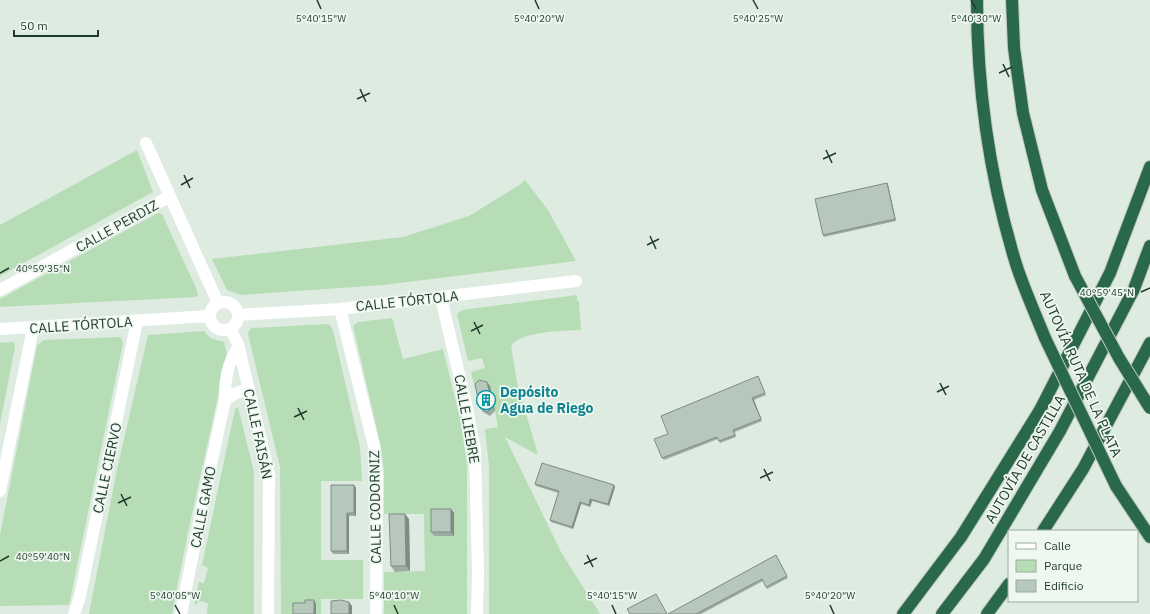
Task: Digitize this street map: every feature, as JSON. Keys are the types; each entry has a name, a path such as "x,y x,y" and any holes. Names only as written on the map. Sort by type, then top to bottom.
{"highway":[{"name":"AUTOVÍA RUTA DE LA PLATA","path":"976,0 977,38 983,112 1002,210 1017,265 1045,338 1116,486 1150,537"},
{"path":"1012,4 1014,48 1023,113 1042,190 1075,276 1118,358 1150,408"},
{"path":"903,614 961,537 1040,410 1110,273 1150,167"},
{"name":"AUTOVÍA DE CASTILLA","path":"942,614 984,559 1060,431 1134,289 1150,246"},
{"path":"1044,530 1083,469 1150,342"},
{"path":"987,614 1008,585"}],"street":[{"path":"146,143 218,303"},
{"name":"CALLE PERDIZ","path":"0,290 170,196"},
{"name":"CALLE TÓRTOLA","path":"238,315 340,309 576,281"},
{"name":"CALLE LIEBRE","path":"441,298 467,408 475,450 478,572 477,614"},
{"path":"225,302 231,304 236,309 238,315 237,321 230,329 218,330 214,327 209,316 210,311 218,303 225,302"},
{"name":"CALLE CODORNIZ","path":"340,309 374,446 377,476 376,614"},
{"name":"CALLE TÓRTOLA","path":"0,329 209,316"},
{"name":"CALLE CIERVO","path":"74,614 79,602 137,321"},
{"path":"0,491 33,328"},
{"name":"CALLE FAISÁN","path":"230,329 238,348 269,474 268,614"},
{"name":"CALLE GAMO","path":"181,614 207,483 226,400 225,389 231,357 238,348"},
{"path":"226,400 236,393 249,389"}],"green space":[{"path":"137,150 153,192 0,276 0,225"},
{"path":"525,180 548,210 576,261 383,285 241,295 227,290 212,259 403,237 469,216 521,184"},
{"path":"158,213 162,214 197,290 198,295 196,297 0,307 0,299"},
{"path":"577,295 581,330 543,333 523,337 511,346 517,382 538,455 505,437 561,552 600,614 489,614 489,466 485,429 498,427 495,411 477,388 475,389 471,372 485,368 482,358 468,361 457,314 462,310"},
{"path":"392,318 403,359 443,349 461,423 467,466 467,614 384,614 384,572 425,571 424,514 384,514 384,471 381,447 353,326 358,322"},
{"path":"329,324 333,330 360,447 362,481 321,481 321,560 363,560 363,599 321,599 321,614 281,614 280,467 248,334 249,330 252,328"},
{"path":"204,331 210,338 224,342 227,356 188,532 172,614 89,614 116,474 148,335"},
{"path":"121,337 123,343 69,605 0,606 0,535 37,346 43,340"},
{"path":"14,342 15,347 0,424 0,343"},
{"path":"238,407 254,472 254,614 207,614 208,603 199,601 195,605 195,602 199,582 204,583 208,568 202,565 235,409"}],"building":[{"path":"887,183 895,219 823,235 815,199"},
{"path":"758,376 765,393 752,398 761,419 733,430 735,435 719,441 717,437 662,458 654,439 668,434 661,416"},
{"name":"Depósito Agua de Riego","path":"479,380 487,382 493,407 487,412 480,408 475,384"},
{"path":"542,463 614,485 608,504 590,499 589,505 580,502 572,527 550,520 559,491 535,484"},
{"path":"331,485 354,485 354,513 347,513 347,551 331,551"},
{"path":"431,509 451,509 451,532 431,532"},
{"path":"389,514 405,514 406,566 391,566"},
{"path":"776,555 787,576 766,587 762,579 696,614 668,614"},
{"path":"656,594 667,614 630,614 627,609"},
{"path":"305,600 314,600 314,614 293,614 293,603 305,603"},
{"path":"341,600 349,602 349,614 331,614 331,601"}],"place":[{"name":"Depósito Agua de Riego","path":"486,400"}]}
